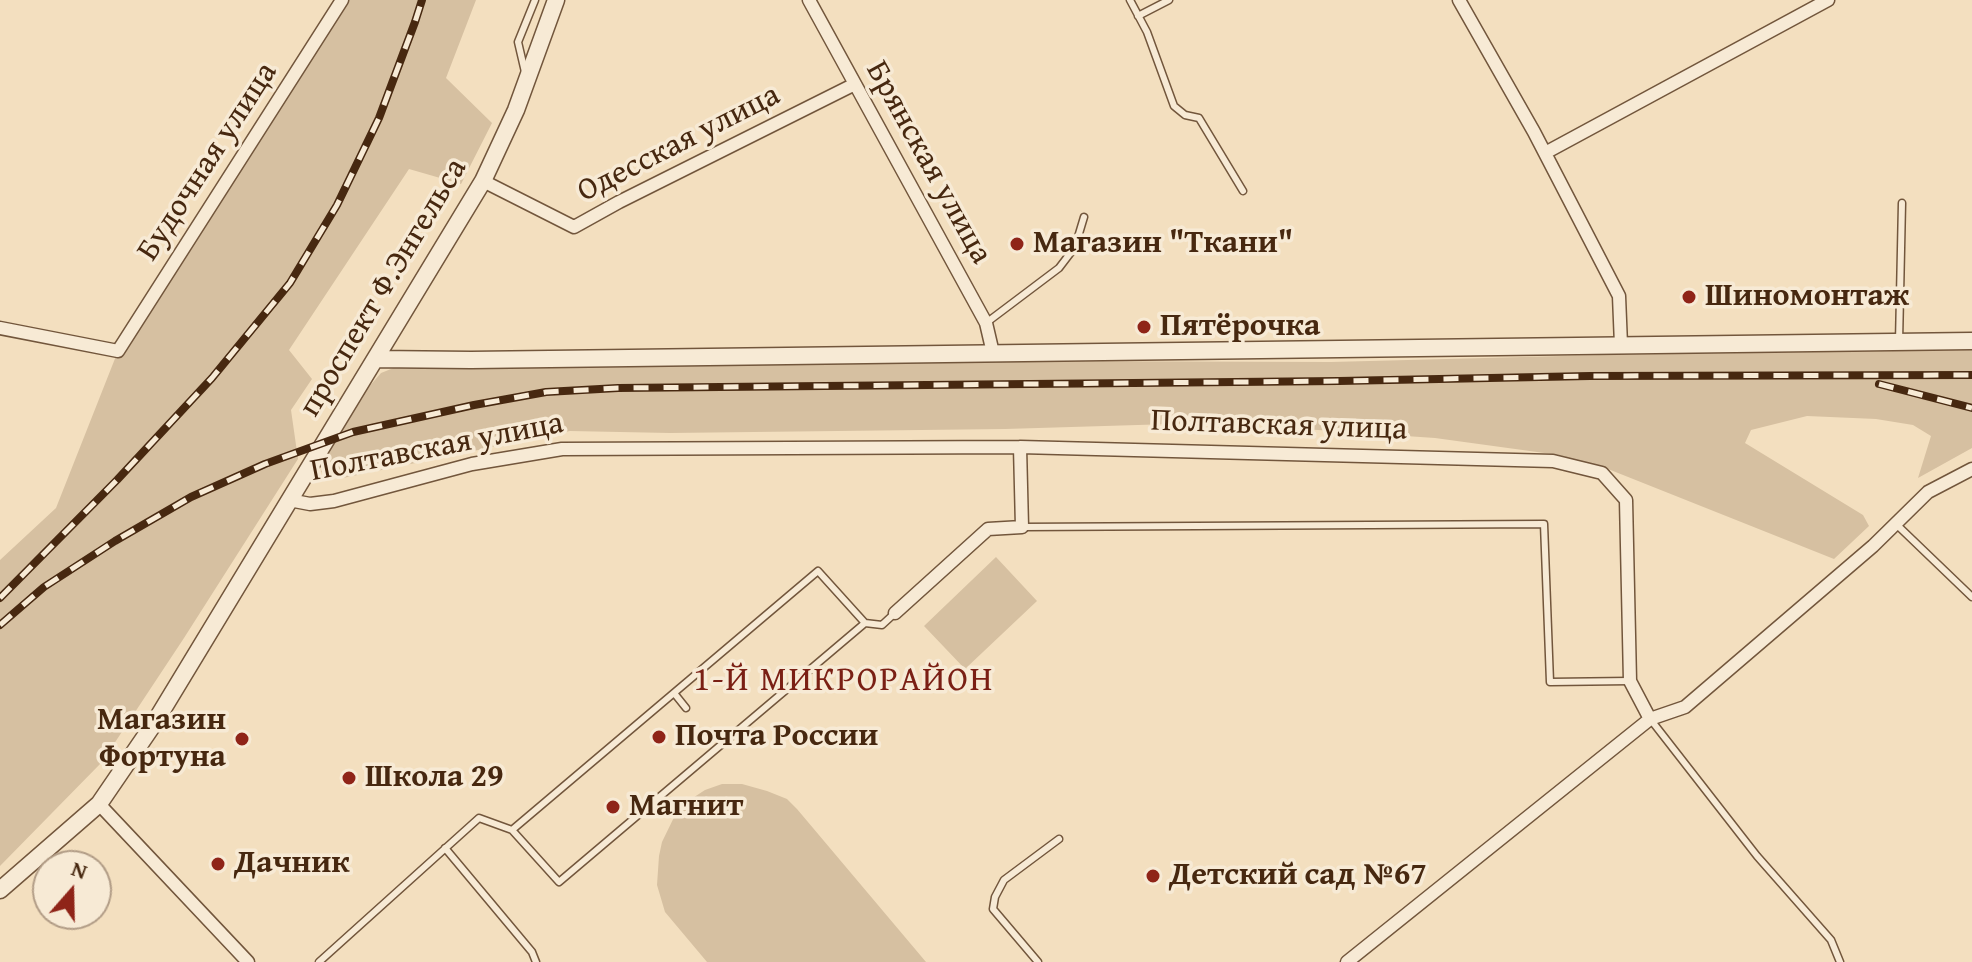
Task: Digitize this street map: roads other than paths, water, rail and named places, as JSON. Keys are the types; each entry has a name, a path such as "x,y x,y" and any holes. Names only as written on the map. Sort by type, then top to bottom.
{"street":[{"name":"Будочная улица","path":"0,328 118,351 342,0"},
{"name":"проспект Ф.Энгельса","path":"0,890 99,804 155,722 483,181 516,110 556,0"},
{"name":"Брянская улица","path":"809,0 986,323 993,353"},
{"path":"1459,0 1545,153 1619,296 1621,345"},
{"path":"1545,153 1828,0"},
{"name":"Одесская улица","path":"483,181 574,227 855,84"},
{"name":"Полтавская улица","path":"376,359 1972,341"},
{"path":"895,613 988,529 1022,527 1020,447"},
{"name":"Полтавская улица","path":"289,500 310,504 334,501 472,464 562,449 1020,447 1553,461 1602,473 1626,500 1630,681 1650,719"},
{"path":"1347,962 1650,719 1685,707 1873,546 1928,492 1972,469"},
{"path":"99,804 248,962"}],"lane":[{"path":"527,81 518,42 535,0"},
{"path":"1130,0 1147,32 1174,106 1185,115 1199,118 1243,191"},
{"path":"1138,16 1169,0"},
{"path":"1899,342 1902,203"},
{"path":"986,323 1059,268 1075,247 1084,217"},
{"path":"1022,527 1544,524 1550,682 1630,681"},
{"path":"1896,524 1972,597"},
{"path":"512,830 818,571 865,623 882,625 895,613"},
{"path":"319,962 479,818 512,830 559,882 865,623"},
{"path":"674,693 686,708"},
{"path":"1650,719 1757,856 1831,940 1840,962"},
{"path":"710,739 716,749"},
{"path":"1038,962 993,909 995,897 1004,880 1059,839"},
{"path":"445,848 532,952 536,962"}],"railway":[{"path":"0,598 212,378 290,283 337,205 379,118 422,0"},
{"path":"0,625 44,587 115,541 191,497 265,464 353,432 546,392 618,388 1590,376 1972,375"},
{"path":"1879,384 1972,408"}],"place":[{"name":"Магазин \"Ткани\"","path":"1017,244"},
{"name":"Шиномонтаж","path":"1689,297"},
{"name":"Пятёрочка","path":"1144,327"},
{"name":"Почта России","path":"659,737"},
{"name":"Магазин Фортуна","path":"242,739"},
{"name":"Школа 29","path":"349,778"},
{"name":"Магнит","path":"613,807"},
{"name":"Дачник","path":"218,864"},
{"name":"Детский сад №67","path":"1153,876"}],"district":[{"name":"1-Й МИКРОРАЙОН","path":"844,681"}]}
